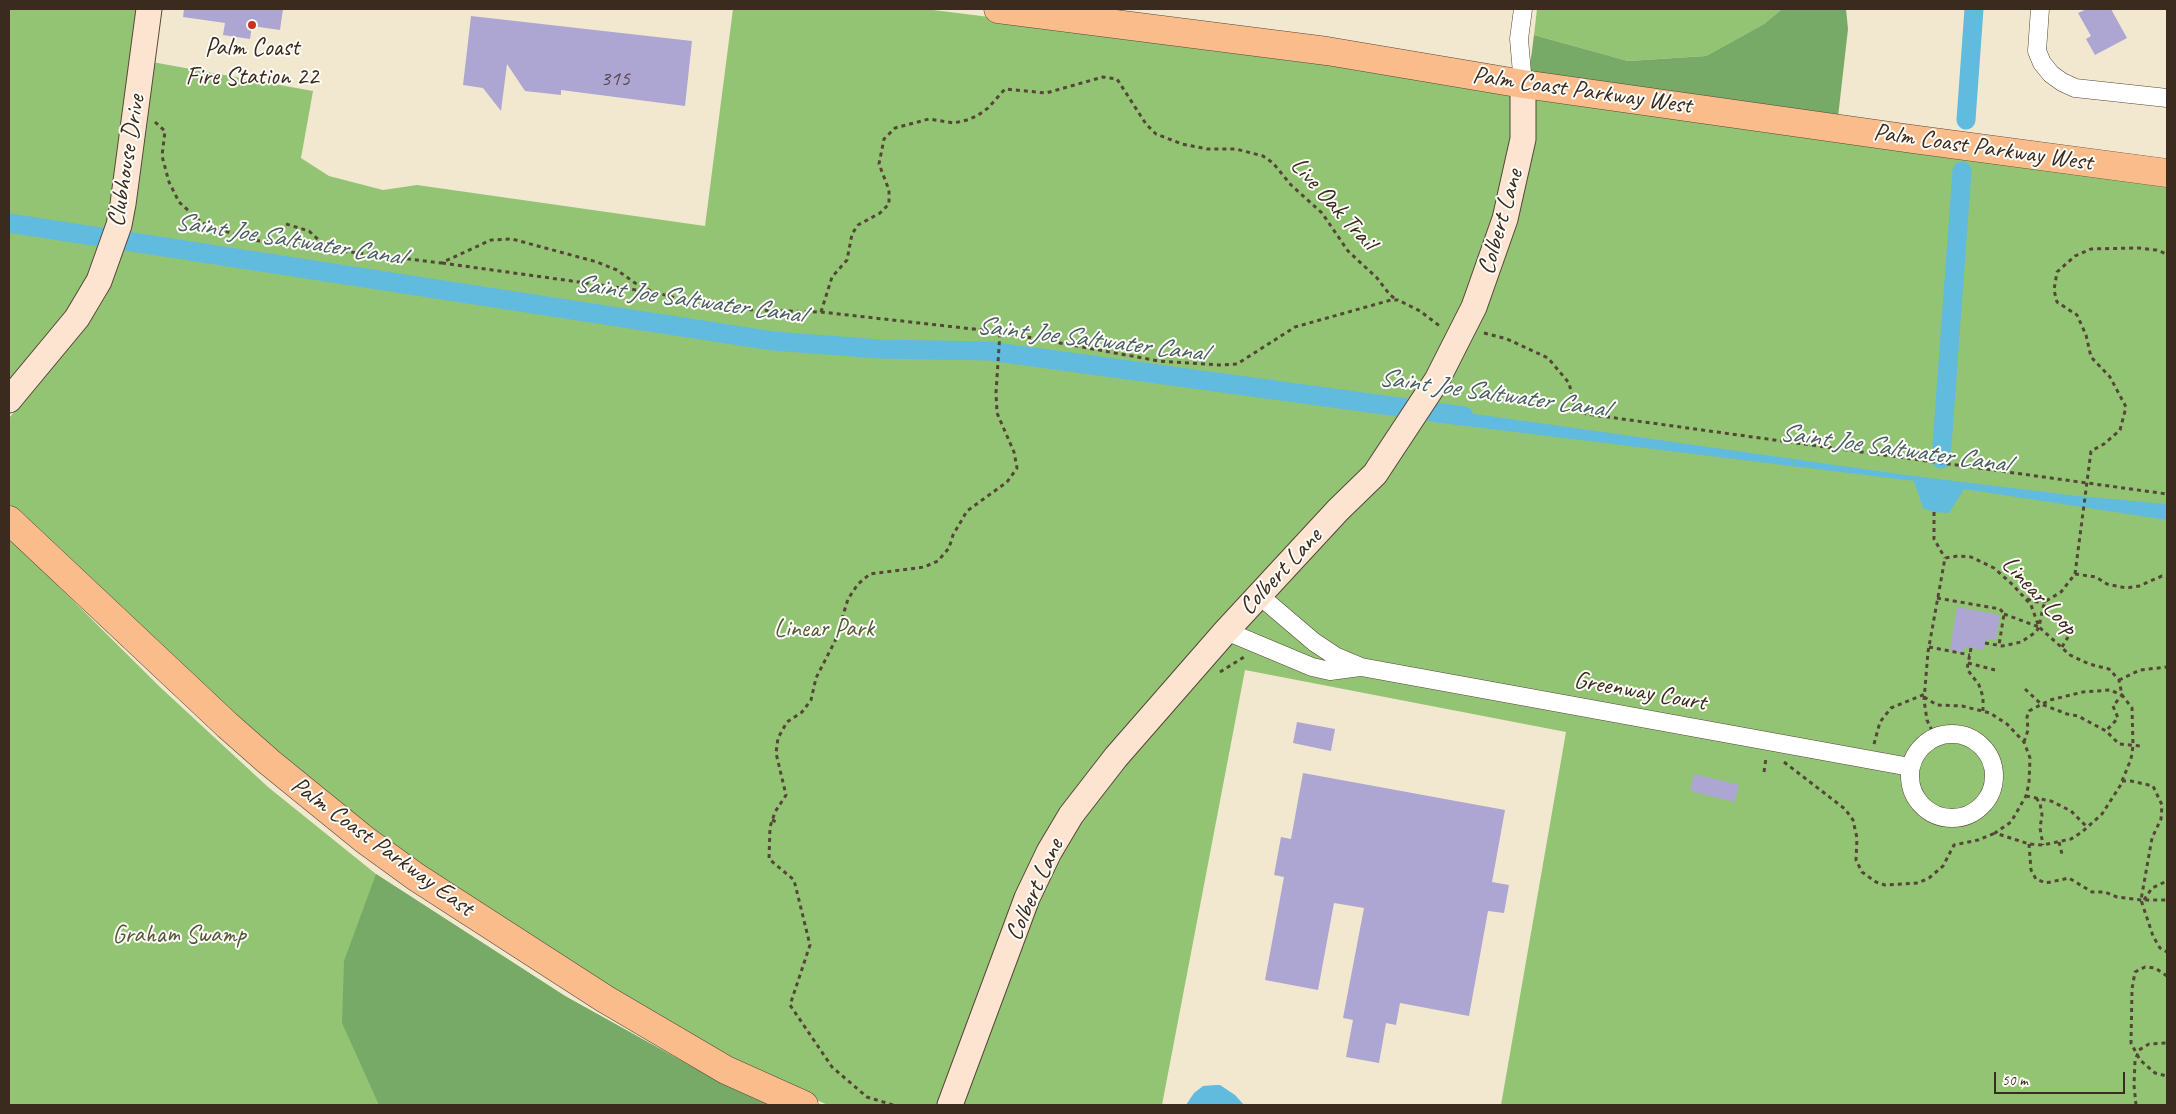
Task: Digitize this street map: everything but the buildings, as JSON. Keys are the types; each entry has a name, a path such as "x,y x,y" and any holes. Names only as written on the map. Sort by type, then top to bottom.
{"main road":[{"name":"Palm Coast Parkway West","path":"998,9 1327,51 1523,84 2167,173"},
{"name":"Palm Coast Parkway East","path":"9,520 227,725 269,762 365,840 469,912 613,1004 726,1070 804,1105"}],"street":[{"name":"Clubhouse Drive","path":"9,400 77,318 99,281 112,244 126,190 149,9"},
{"name":"Colbert Lane","path":"950,1105 1027,898 1049,852 1071,814 1116,757 1226,631 1381,468 1437,380 1465,329 1490,266 1519,165 1523,138 1523,84 1519,39 1523,9"},
{"path":"2040,9 2037,51 2042,63 2062,82 2075,88 2167,98"},
{"path":"1260,596 1314,642 1335,656 1361,667"},
{"path":"1226,631 1312,667 1330,671 1361,667"},
{"name":"Greenway Court","path":"1361,667 1910,767"},
{"path":"1948,734 1962,735 1974,740 1985,750 1991,761 1994,775 1992,788 1986,801 1976,811 1962,817 1948,818 1934,814 1922,806 1914,795 1910,781 1910,767 1915,754 1924,744 1935,737 1948,734"}],"path":[{"name":"Live Oak Trail","path":"821,312 832,277 847,260 852,234 858,225 880,213 889,204 889,190 879,164 884,139 895,128 928,119 946,123 967,120 978,116 988,108 1005,89 1046,93 1103,77 1117,79 1146,124 1156,134 1182,144 1207,149 1236,149 1263,156 1273,163 1291,185 1322,213 1348,251 1377,278 1390,295 1398,300"},
{"path":"165,136 162,156 169,182 180,202 202,224 251,240 441,263 655,293 704,305 753,310 821,312 1000,332 1159,360 1219,365 1237,364 1295,327 1391,300 1398,300 1420,311 1440,327 1465,329 1507,339 1548,358 1569,383 1575,408 1586,414 2167,494"},
{"path":"286,224 309,231 327,249"},
{"path":"441,263 491,240 512,239 617,270 635,283 655,293"},
{"path":"2026,599 2037,602 2046,601 2061,592 2075,574 2091,451 2104,444 2120,430 2126,407 2110,377 2091,357 2086,335 2077,316 2057,302 2054,290 2057,272 2075,256 2091,249 2138,248 2156,250 2167,254"},
{"path":"893,1105 867,1097 832,1067 790,1005 810,945 794,880 769,859 770,827 786,795 776,753 778,738 788,722 802,712 811,700 816,678 835,641 848,600 858,584 870,574 924,568 938,560 949,548 953,535 967,511 1007,482 1017,468 1014,452 997,413 996,393 1000,332"},
{"path":"1934,512 1934,539 1945,558 1929,647 1924,696 1927,720 1935,737"},
{"name":"Linear Loop","path":"1945,558 1958,556 1982,561 2004,577 2026,599 2035,613 2040,627 2070,655 2089,664 2109,669 2119,680"},
{"path":"2075,574 2096,577 2107,584 2126,588 2139,586 2162,576 2167,577"},
{"path":"1937,598 2000,609 2004,614 2040,627"},
{"path":"1985,643 1999,645 2021,642 2036,632 2040,627 2040,612 2046,601"},
{"path":"1999,645 2004,614"},
{"path":"2062,647 2068,637"},
{"path":"1929,647 1970,655"},
{"path":"1971,648 1967,670 1979,685 1983,697 1983,711"},
{"path":"1216,676 1248,655"},
{"path":"1968,664 1995,670"},
{"path":"1995,833 2029,844 2043,845 2072,838 2088,828 2102,814 2122,781 2131,759 2133,746 2132,708 2122,695 2119,680 2140,670 2167,667"},
{"path":"2025,689 2041,704 2078,716 2106,731 2120,744 2141,746"},
{"path":"2024,742 2028,730 2027,717 2029,711 2041,704 2073,694 2100,690 2110,690 2122,695"},
{"path":"2106,731 2118,718 2113,706 2122,695"},
{"path":"1778,760 1792,767 1845,809 1853,820 1857,838 1856,860 1862,872 1876,882 1885,885 1918,883 1929,878 1943,866 1954,845 1978,840 1995,833 2011,822 2026,796 2029,783 2030,758 2024,742 2007,724 1983,711 1962,706 1937,705 1924,696"},
{"path":"1870,759 1880,722 1891,708 1924,696"},
{"path":"1758,757 1768,758 1764,772"},
{"path":"2122,781 2153,786 2162,805 2161,820 2152,838 2142,900 2153,936 2160,948 2167,952"},
{"path":"2026,796 2051,801 2071,811 2088,828"},
{"path":"2036,798 2041,809 2040,828 2043,845"},
{"path":"772,820 779,823"},
{"path":"2059,842 2062,854"},
{"path":"2029,844 2031,870 2036,879 2046,883 2069,878 2092,892 2105,892 2117,897 2142,900 2167,900"},
{"path":"2142,900 2152,888 2167,881"},
{"path":"2167,976 2155,968 2145,967 2135,972 2132,989 2131,1042 2140,1060 2155,1073 2167,1076"},
{"path":"2136,1105 2134,1085 2135,1061 2139,1050 2149,1044 2167,1043"}],"green space":[{"path":"9,9 138,9 119,172 99,254 70,313 9,386"},
{"name":"Linear Park","path":"733,9 925,9 1345,61 2167,184 2167,1105 1501,1105 1566,732 1245,670 1162,1105 828,1105 717,1057 426,870 310,780 184,670 9,509 9,418 89,324 107,294 119,263 152,62 313,91 301,158 329,176 383,190 417,185 705,226"},
{"path":"1537,9 1782,9 1764,24 1706,56 1628,61 1534,35"},
{"path":"1782,9 1846,9 1848,29 1838,117 1529,73 1534,35 1628,61 1706,56 1764,24"},
{"name":"Graham Swamp","path":"9,537 160,687 268,787 376,874 565,996 725,1085 770,1105 9,1105"},
{"path":"376,874 565,996 725,1085 770,1105 379,1105 342,1023 344,961"}],"water":[{"path":"1440,409 1913,476 2077,496 2167,504 2167,520 1964,489 1949,513 1934,512 1923,508 1914,481 1433,422"},
{"path":"1220,1085 1235,1095 1244,1105 1186,1105 1194,1093 1203,1086"}],"waterway":[{"path":"1966,120 1974,9"},
{"path":"1941,459 1962,171"},
{"name":"Saint Joe Saltwater Canal","path":"9,223 773,341 880,349 989,351 1464,416"}],"place":[{"name":"Palm Coast Fire Station 22","path":"252,25"}]}
